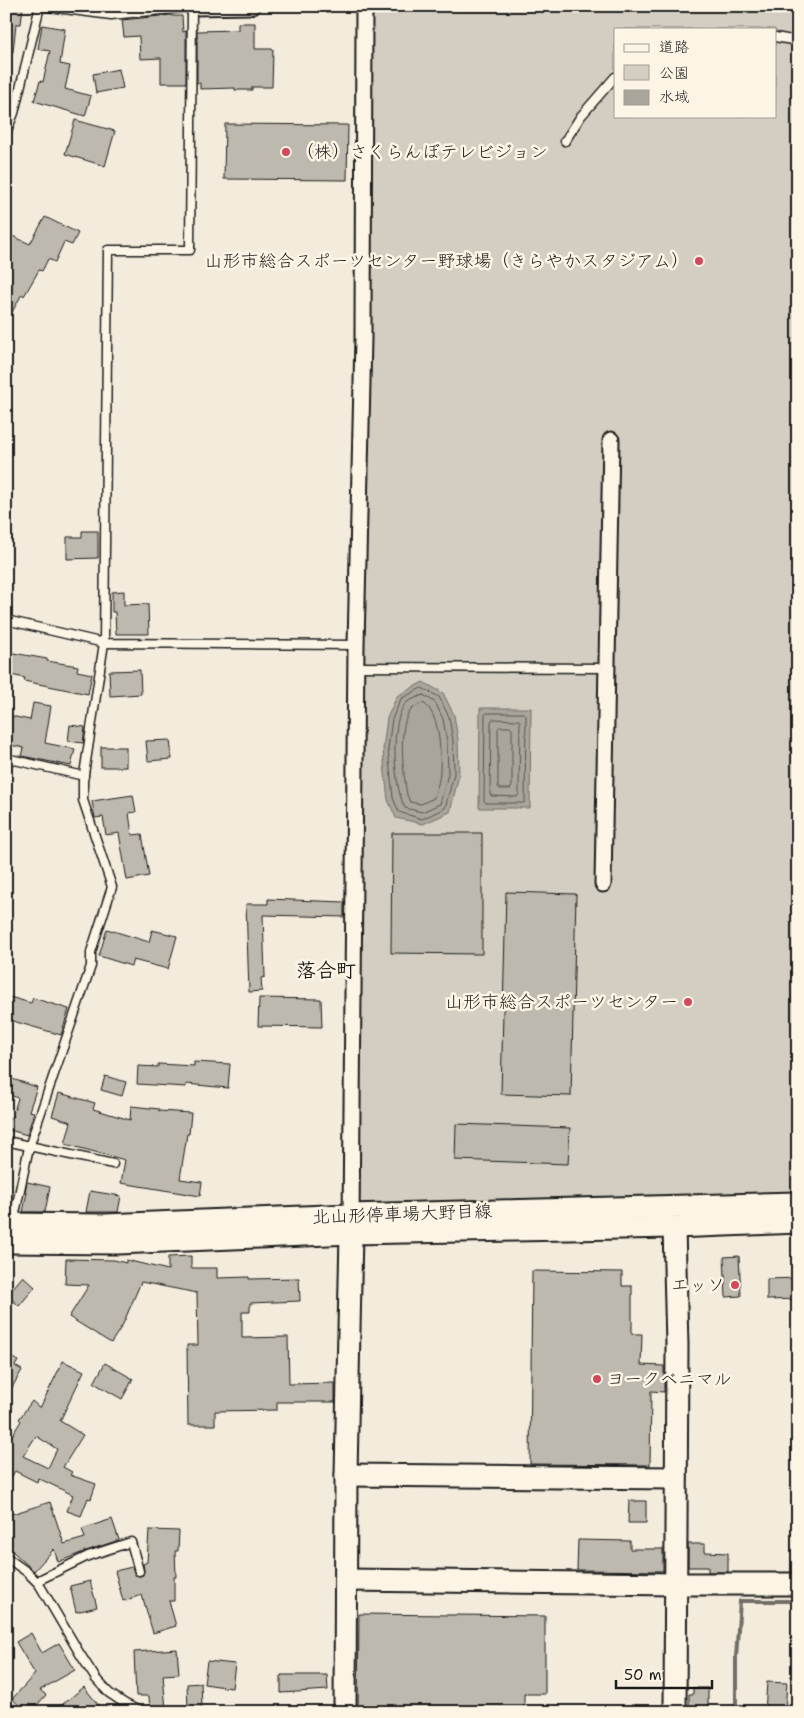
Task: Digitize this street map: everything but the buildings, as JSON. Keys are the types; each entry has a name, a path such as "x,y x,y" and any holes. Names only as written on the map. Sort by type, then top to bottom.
{"street":[{"path":"192,6 252,6"},
{"path":"345,1712 356,645 363,338 364,6"},
{"path":"603,884 611,440"},
{"name":"北山形停車場大野目線","path":"8,1236 118,1243 351,1224 798,1203"},
{"name":"北山形停車場大野目線","path":"351,1224 674,1227 798,1222"},
{"path":"674,1227 677,1345 676,1712"},
{"path":"346,1475 676,1478"},
{"path":"346,1580 798,1584"}],"lane":[{"path":"6,133 14,113 40,6 111,15 192,6 190,250 108,250 104,643 84,776 83,800 112,887 92,952 91,966 29,1147 8,1236"},
{"path":"776,38 798,41"},
{"path":"565,141 581,116 614,78"},
{"path":"6,620 104,643 356,645"},
{"path":"356,667 607,668"},
{"path":"6,758 84,776"},
{"path":"6,1141 113,1164"},
{"path":"39,1584 41,1579 88,1556 131,1542 139,1571"},
{"path":"6,1557 27,1572 39,1584 96,1679 109,1693 141,1712"}],"green space":[{"name":"山形市総合スポーツセンター","path":"364,6 798,6 798,1203 350,1215"}],"water":[{"path":"423,682 443,693 454,715 458,740 459,775 450,812 423,824 396,818 388,800 383,749 387,718 397,696"},
{"path":"480,708 531,708 530,808 479,808"}],"waterway":[{"path":"736,1712 736,1657 740,1601 798,1601"}],"place":[{"name":"（株）さくらんぼテレビジョン","path":"286,152"},
{"name":"山形市総合スポーツセンター野球場（きらやかスタジアム）","path":"699,261"},
{"name":"山形市総合スポーツセンター","path":"688,1002"},
{"name":"エッソ","path":"735,1285"},
{"name":"ヨークベニマル","path":"597,1379"}],"district":[{"name":"落合町","path":"326,970"}]}
